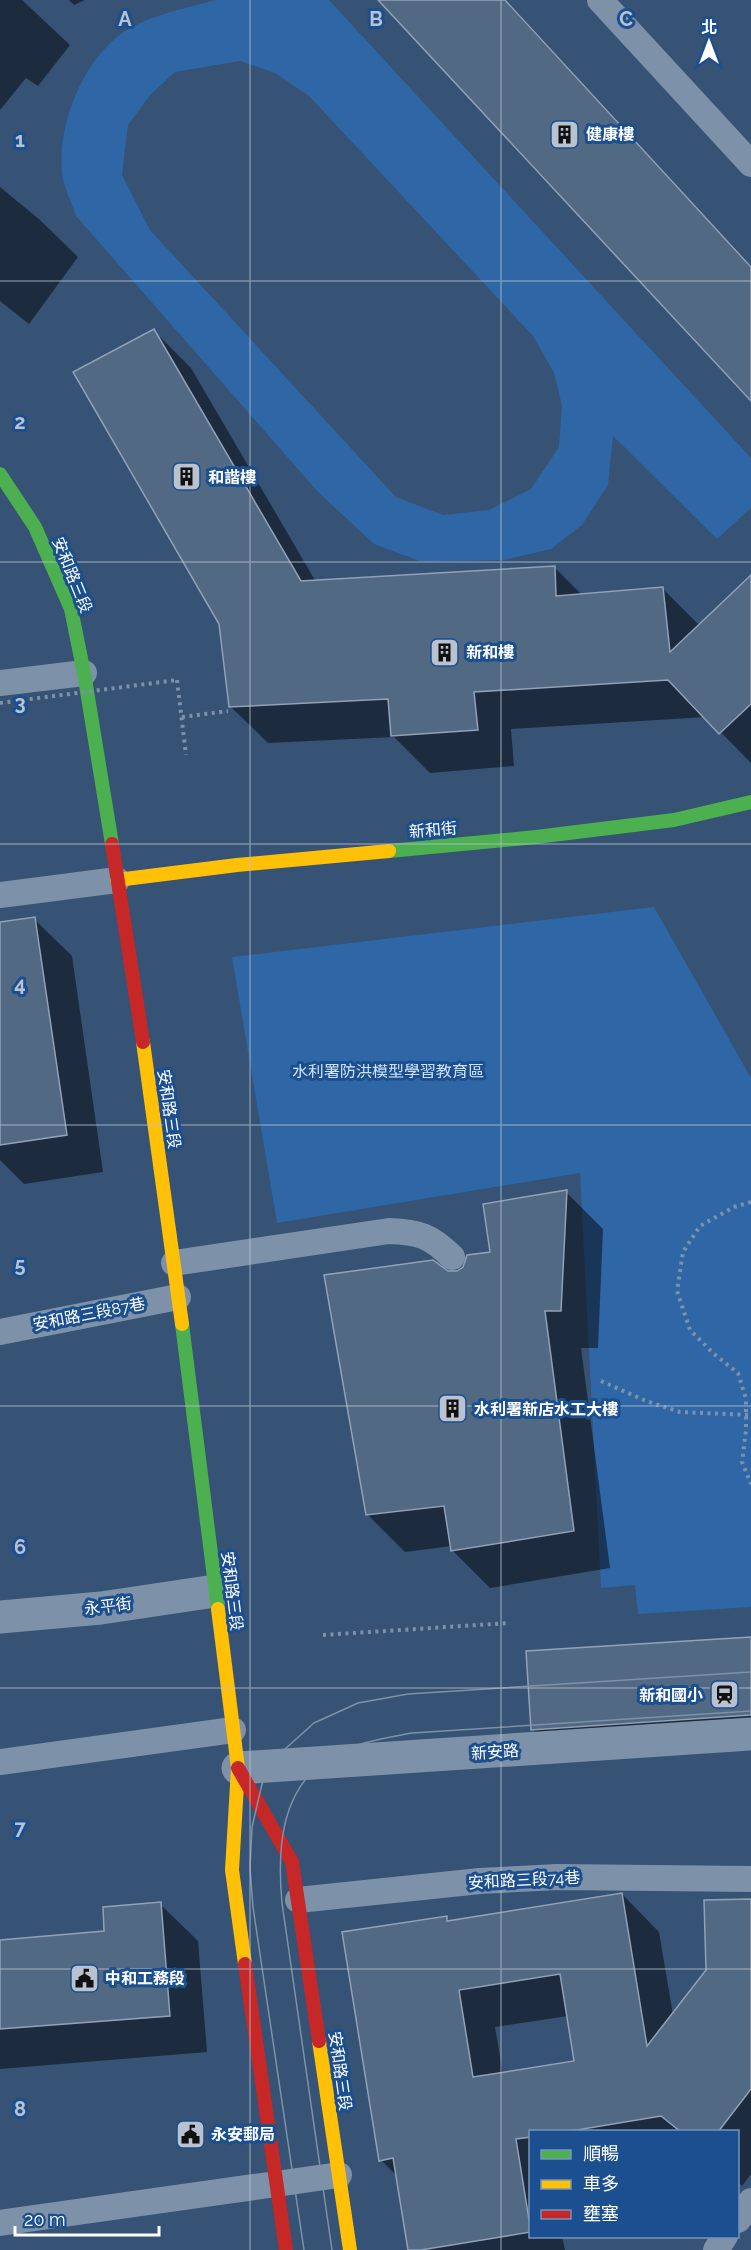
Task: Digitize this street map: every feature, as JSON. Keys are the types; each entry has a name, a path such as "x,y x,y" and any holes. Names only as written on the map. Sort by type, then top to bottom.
{"main road":[{"name":"安和路三段","path":"0,474 35,527 71,609 84,673 133,971 174,1263 238,1768 232,1870 286,2250"},
{"name":"新和街","path":"117,880 237,865 536,837 674,820 751,802"},
{"name":"安和路三段","path":"238,1768 292,1862 350,2250"}],"street":[{"name":"永平街","path":"0,1617 101,1608 215,1591"},
{"name":"新安路","path":"238,1768 751,1734"}],"lane":[{"path":"606,2 751,164"},
{"path":"0,683 84,673"},
{"path":"0,895 117,880"},
{"path":"174,1263 389,1230 413,1232 438,1242 452,1257"},
{"name":"安和路三段87巷","path":"0,1332 178,1297"},
{"path":"0,1762 233,1730"},
{"name":"安和路三段74巷","path":"298,1900 480,1881 557,1877 751,1879"},
{"path":"0,2223 339,2175"},
{"path":"739,2219 751,2201"}],"path":[{"path":"0,703 177,680 186,755"},
{"path":"182,717 228,711"},
{"path":"751,1202 734,1207 700,1226 683,1252 677,1291 690,1330 714,1354 738,1373 749,1415 742,1462 751,1484"},
{"path":"601,1381 645,1401 680,1412 749,1415"},
{"path":"323,1635 509,1623"}],"green space":[{"path":"216,0 329,0 751,458 751,508 717,539 613,436 608,485 582,525 551,549 504,560 422,562 374,544 318,492 76,216 64,183 62,153 69,113 76,94 97,58 110,43 134,26 157,16","holes":["240,61 275,73 309,96 533,336 554,373 562,406 559,447 531,489 489,510 443,515 396,497 150,230 122,175 128,125 150,95 175,72"]},
{"name":"水利署防洪模型學習教育區","path":"654,907 751,1078 751,1607 638,1614 635,1585 601,1588 580,1173 277,1223 232,957"}],"building":[{"name":"健康樓","path":"378,0 505,0 751,267 751,401"},
{"name":"新和樓","path":"154,329 301,581 555,566 556,596 663,587 670,652 751,575 751,704 719,734 668,680 474,692 478,730 391,736 388,699 229,707 219,624 73,372"},
{"path":"35,917 67,1135 0,1145 0,922"},
{"name":"水利署新店水工大樓","path":"567,1190 561,1311 545,1311 574,1531 451,1551 444,1506 366,1515 324,1275 433,1260 448,1271 457,1271 463,1267 467,1255 490,1252 483,1204"},
{"path":"751,1637 751,1715 531,1730 526,1651"},
{"path":"622,1893 647,2046 706,1970 704,1900 751,1899 751,2089 720,2130 678,2130 661,2116 577,2130 529,2130 529,2137 516,2139 529,2232 421,2250 408,2250 393,2158 379,2161 342,1932 447,1916 447,1921","holes":["560,1974 574,2061 473,2077 459,1990"]},
{"name":"中和工務段","path":"161,1902 170,2016 0,2029 0,1940 104,1931 103,1907"}],"tram line":[{"path":"304,2250 253,1907 250,1868 252,1827 262,1784 285,1749 314,1723 358,1703 408,1694 751,1672"},
{"path":"332,2250 282,1903 280,1861 282,1841 292,1801 302,1784 315,1769 342,1751 371,1741 412,1733 751,1711"}],"traffic: fast":[{"path":"0,474 35,527 71,609 84,673 112,844"},
{"path":"389,851 536,837 674,820 751,802"},
{"path":"182,1324 218,1609"}],"traffic: slow":[{"path":"117,880 237,865 389,851"},
{"path":"143,1042 182,1324"},
{"path":"218,1609 238,1768 232,1870 245,1964"},
{"path":"319,2041 350,2250"}],"traffic: jam":[{"path":"112,844 143,1042"},
{"path":"238,1768 292,1862 319,2041"},
{"path":"245,1964 286,2250"}],"place":[{"name":"健康樓","path":"565,134"},
{"name":"和諧樓","path":"187,477"},
{"name":"新和樓","path":"445,652"},
{"name":"水利署新店水工大樓","path":"453,1409"},
{"name":"新和國小","path":"724,1695"},
{"name":"中和工務段","path":"84,1978"},
{"name":"永安郵局","path":"190,2134"}]}
